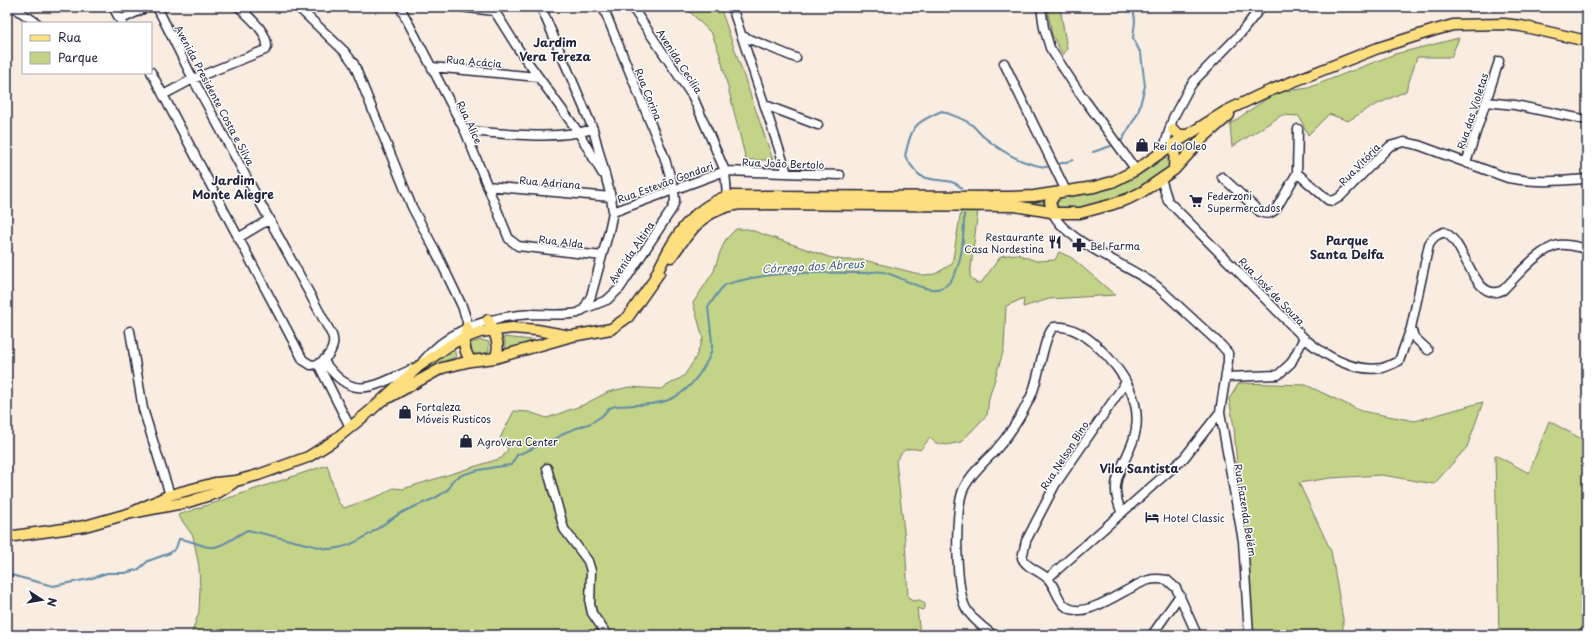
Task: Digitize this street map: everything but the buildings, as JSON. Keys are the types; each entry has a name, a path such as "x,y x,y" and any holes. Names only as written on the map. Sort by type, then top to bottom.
{"main road":[{"path":"655,278 665,254 690,218 712,202 727,196 1010,197 1061,192 1100,186 1136,170 1226,111 1240,106 1264,93 1378,48 1453,25 1504,24 1522,26 1587,41"},
{"path":"386,399 442,368 471,361 495,358 572,336 611,329 623,321 642,299 655,278 697,223 709,213 724,206 754,204 1015,206 1053,213 1080,213 1110,206 1142,192 1161,179 1204,137 1240,106"},
{"path":"1173,130 1180,135 1188,135"},
{"path":"1174,165 1175,143"},
{"path":"1163,151 1170,155 1174,165"},
{"path":"1053,213 1050,202 1061,192"},
{"path":"488,320 497,338 498,347 495,358"},
{"path":"467,327 464,338 465,350 471,361"},
{"path":"131,513 170,495 215,483 236,481 258,475 308,456 332,442 386,399 418,367 441,351 464,338 480,332 512,328 530,329 572,336"},
{"path":"7,537 85,526 131,513 194,500 219,492 236,481"}],"street":[{"path":"13,7 36,22"},
{"path":"113,7 121,22 147,7"},
{"name":"Avenida Presidente Costa e Silva","path":"158,7 193,79 332,335 334,340 333,348 320,362"},
{"path":"163,95 193,79 265,50 267,47 266,39 255,24 239,7"},
{"path":"298,7 345,52 354,64 412,207 462,306 467,321 467,327"},
{"name":"Rua Alice","path":"400,7 465,131 509,239 518,246"},
{"path":"461,7 493,9 519,50 579,133 607,182"},
{"path":"541,7 593,129 611,197 613,212 591,296 584,309"},
{"name":"Rua Corina","path":"603,7 664,156 674,189"},
{"name":"Avenida Cecilia","path":"632,7 693,97 725,171 727,196"},
{"path":"732,7 787,173"},
{"path":"1041,7 1044,28 1050,48 1079,92 1136,170"},
{"path":"1163,151 1173,118 1195,80 1240,34 1262,7"},
{"path":"742,36 796,58"},
{"name":"Rua das Violetas","path":"1499,61 1466,163 1508,178 1524,181 1538,182 1587,179"},
{"path":"1004,63 1061,192"},
{"name":"Rua Acácia","path":"432,67 538,77"},
{"path":"152,74 303,360 311,365 320,362"},
{"path":"1486,102 1515,105 1587,120"},
{"path":"765,105 818,124"},
{"path":"1173,118 1175,143"},
{"path":"465,131 538,135 579,133 593,129"},
{"path":"1222,177 1256,209 1267,214 1276,209 1297,173 1298,129"},
{"name":"Rua Vitória","path":"1297,173 1328,200 1333,201 1340,197 1390,146 1398,142 1418,145 1466,163"},
{"name":"Rua Estevão Gondari","path":"613,212 725,171"},
{"name":"Rua João Bertolo","path":"725,171 840,175"},
{"name":"Rua José de Souza","path":"1161,179 1168,201 1304,338 1319,351 1353,365 1369,368 1383,368 1399,361 1410,328"},
{"name":"Rua Adriana","path":"487,186 611,197"},
{"name":"Avenida Altina","path":"418,367 430,352 467,327 488,320 513,315 572,314 607,300 620,288 672,209 675,201 674,189"},
{"path":"1053,213 1061,226 1116,263 1148,278 1211,335 1228,353 1220,412 1184,458 1159,482 1048,578 1065,606 1083,611 1099,605 1148,580 1167,580 1172,583 1180,595 1197,635"},
{"path":"238,238 270,220"},
{"path":"1428,350 1414,337 1410,328 1429,244 1432,238 1437,234 1444,232 1455,240 1482,288 1488,293 1496,294 1503,290 1549,248 1559,245 1573,245 1587,249"},
{"name":"Rua Alda","path":"518,246 602,256"},
{"path":"993,635 983,628 966,610 960,586 958,566 958,511 963,489 968,480 1008,434 1029,400 1038,379 1048,335 1054,327 1067,327 1092,341 1105,354 1126,382 1134,396 1137,411 1136,427 1133,440 1116,480 1116,502 1122,513"},
{"path":"130,331 143,409 170,495"},
{"path":"1226,376 1278,375 1291,363 1304,338"},
{"path":"320,362 345,384 358,389 368,388 418,367"},
{"path":"320,362 350,427"},
{"name":"Rua Nelson Bino","path":"1048,578 1023,561 1022,558 1026,542 1055,485 1126,382"},
{"name":"Rua Fazenda Belém","path":"1220,412 1243,541 1249,635"},
{"path":"546,468 564,529 588,561 591,571 590,604 592,613 607,635"},
{"path":"1152,635 1180,595"}],"green space":[{"path":"685,7 720,7 773,160 746,160 720,55 712,34"},
{"path":"1047,7 1060,7 1067,49 1063,55 1052,35"},
{"path":"1459,38 1451,57 1417,57 1406,91 1367,109 1348,121 1329,114 1308,135 1299,116 1282,115 1232,147 1230,124 1275,93 1308,88 1395,54"},
{"path":"1212,125 1183,154 1182,143"},
{"path":"1164,158 1171,160 1170,166 1148,182 1116,198 1084,208 1069,209 1058,207 1057,203 1063,196 1092,193 1117,186 1141,174"},
{"path":"1044,198 1043,206 1011,200"},
{"path":"978,210 970,276 976,283 981,283 1001,256 1017,254 1036,261 1055,260 1059,252 1072,258 1115,295 1049,299 1023,307 1024,298 1006,306 1004,349 989,398 987,415 961,442 946,445 936,443 930,438 920,450 909,449 903,451 896,461 905,540 908,597 912,601 920,600 925,604 925,608 922,610 917,608 920,635 191,635 199,612 199,567 193,536 178,515 327,465 338,502 344,508 381,495 393,488 403,489 502,458 508,449 500,438 514,411 529,412 547,418 583,405 608,392 629,387 661,389 684,376 695,359 703,338 693,303 714,271 726,239 736,229 748,229 829,257 843,260 864,260 923,275 935,274 952,264 961,211"},
{"path":"504,337 541,341 506,351"},
{"path":"481,340 489,342 489,351 484,355 473,354 469,348 471,343"},
{"path":"454,348 456,357 442,362 408,382"},
{"path":"1239,383 1306,385 1361,411 1415,421 1483,402 1467,447 1434,484 1382,475 1330,478 1299,483 1331,551 1343,619 1343,635 1250,635 1234,427 1229,399"},
{"path":"1549,421 1587,442 1587,635 1499,635 1495,455 1529,473"}],"waterway":[{"name":"Córrego dos Abreus","path":"1122,140 1138,113 1145,86 1141,54 1133,38 1135,21 1133,7"},
{"name":"Córrego dos Abreus","path":"962,188 953,182 926,178 919,175 905,156 912,132 915,127 925,119 942,111 971,124 991,143 1013,157 1030,164 1047,167"},
{"name":"Córrego dos Abreus","path":"1093,152 1111,146"},
{"name":"Córrego dos Abreus","path":"1059,164 1073,160"},
{"name":"Córrego dos Abreus","path":"7,574 53,586 89,579 107,573 125,573 139,569 148,561 170,553 176,548 179,539 204,546 214,547 222,545 248,530 327,549 349,545 369,534 397,515 441,495 450,487 451,482 455,478 470,472 511,465 517,455 557,438 566,432 591,423 602,416 609,408 616,406 643,405 665,401 684,391 702,370 710,356 712,342 708,307 727,284 769,275 862,273 881,271 927,288 941,288 954,276 958,266 963,244 964,214"}],"place":[{"name":"Rei do Oleo","path":"1142,145"},
{"name":"Federzoni Supermercados","path":"1196,201"},
{"name":"Restaurante Casa Nordestina","path":"1055,242"},
{"name":"Bel Farma","path":"1079,245"},
{"name":"Fortaleza Móveis Rusticos","path":"405,412"},
{"name":"AgroVera Center","path":"466,441"},
{"name":"Hotel Classic","path":"1152,517"}],"district":[{"name":"Jardim Vera Tereza","path":"555,49"},
{"name":"Jardim Monte Alegre","path":"233,187"},
{"name":"Parque Santa Delfa","path":"1347,247"},
{"name":"Vila Santista","path":"1139,468"}]}
